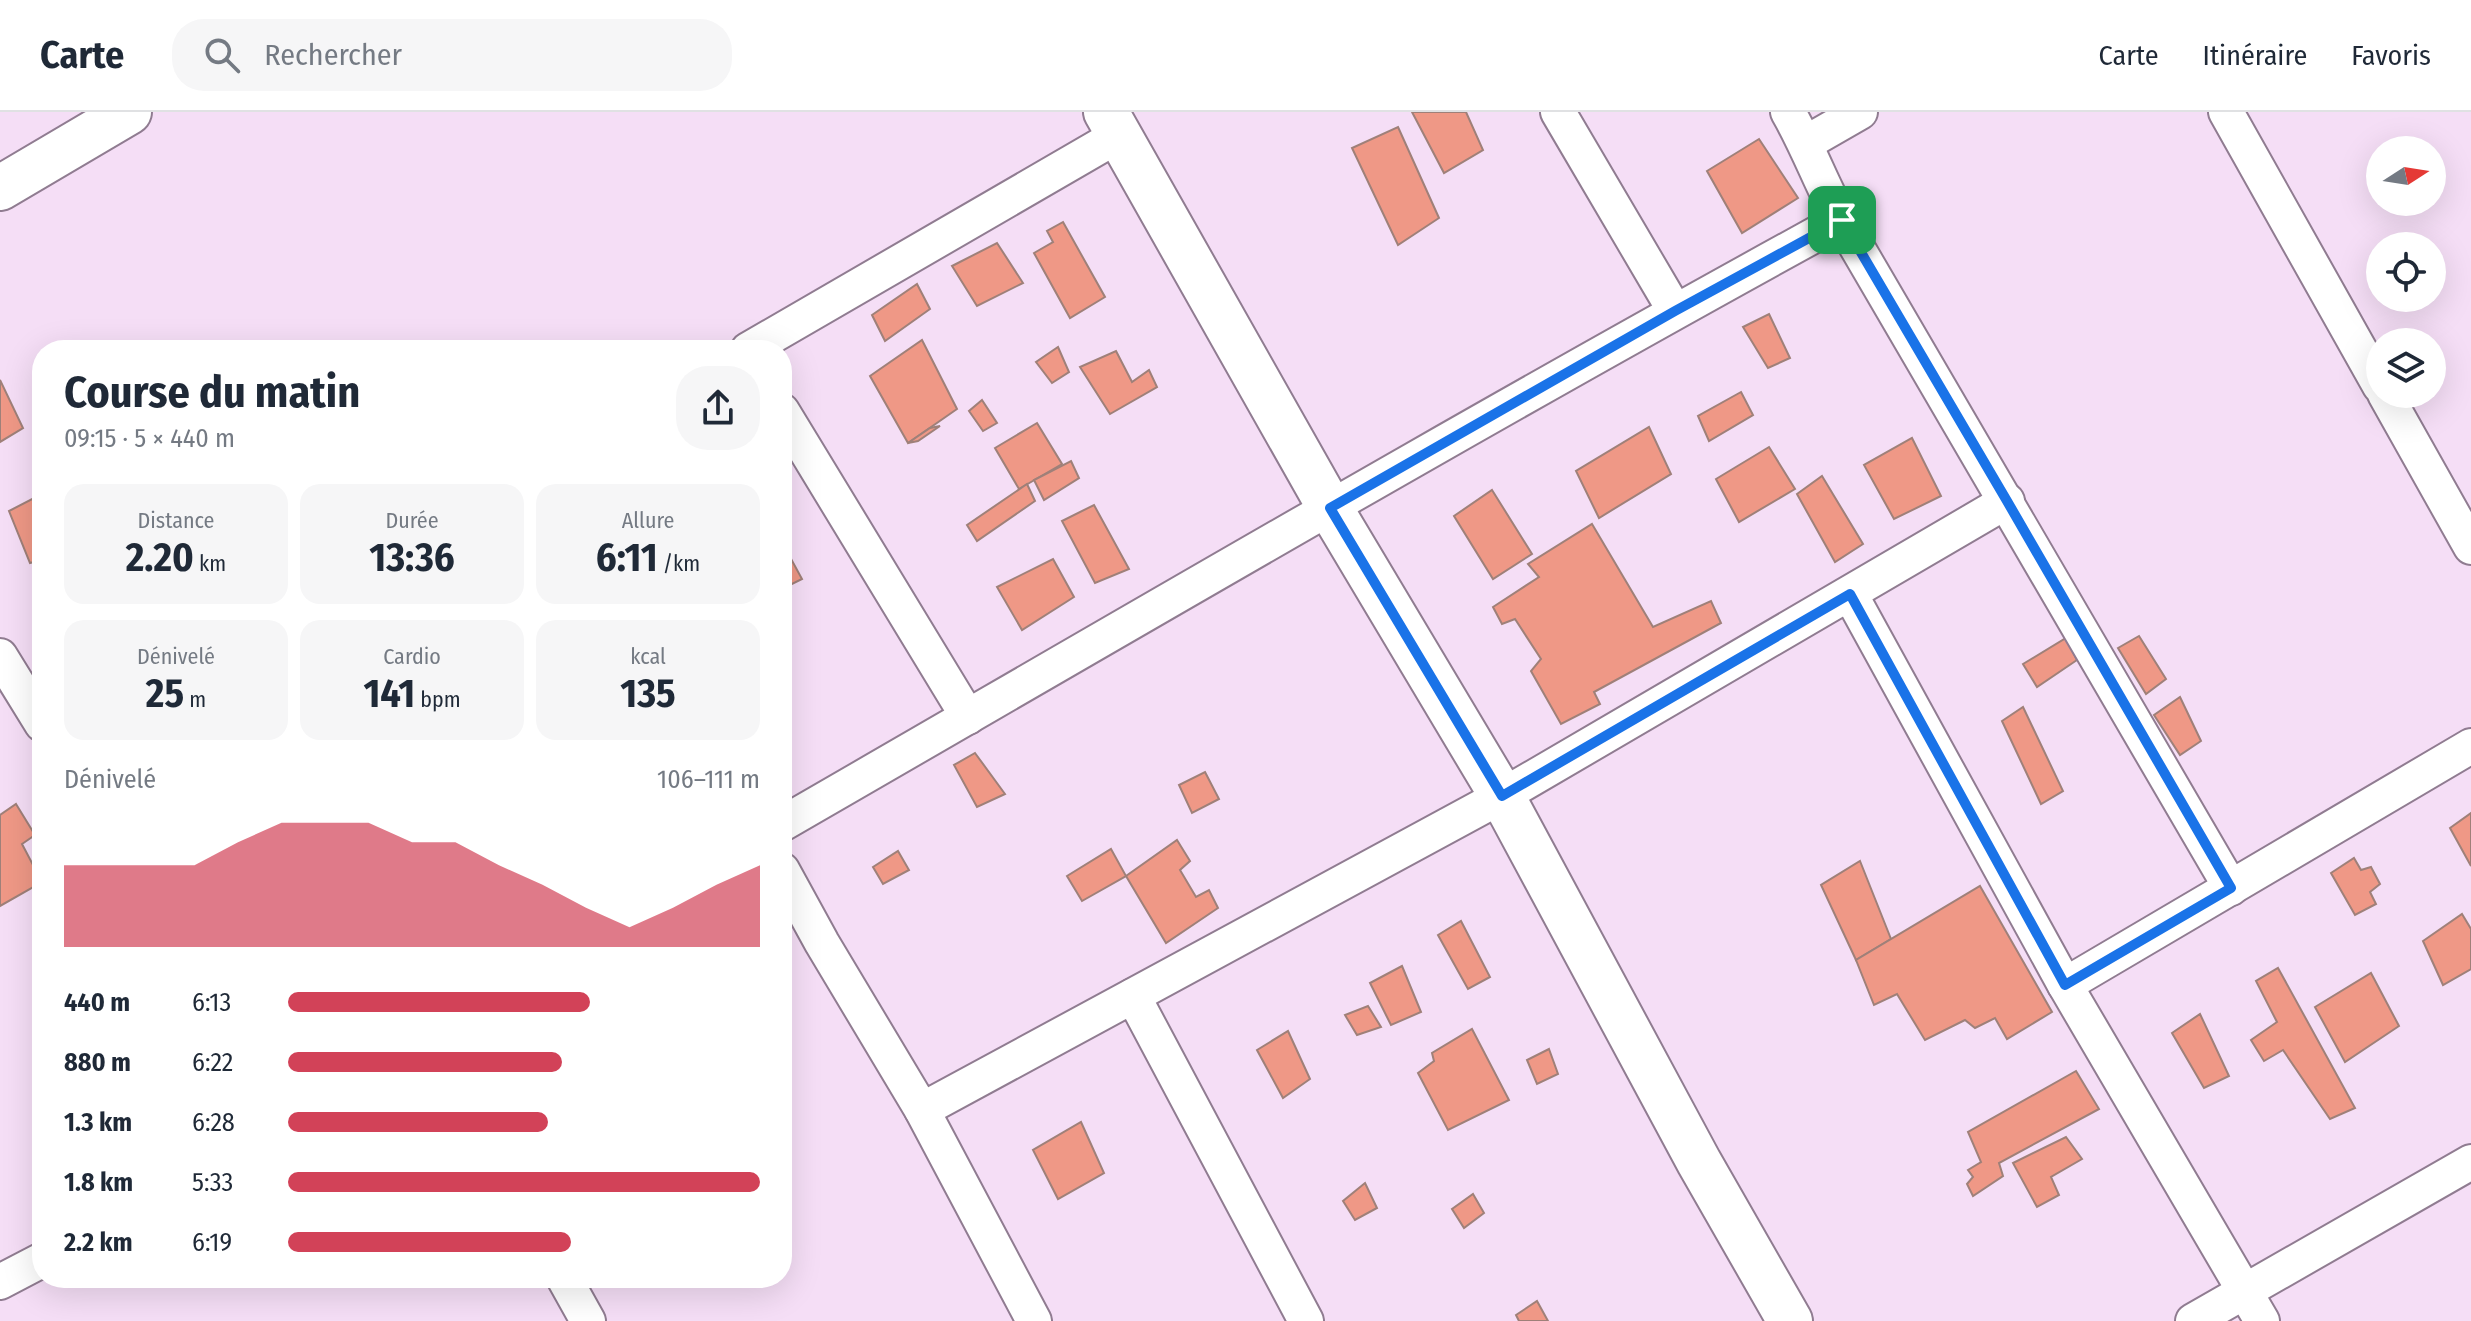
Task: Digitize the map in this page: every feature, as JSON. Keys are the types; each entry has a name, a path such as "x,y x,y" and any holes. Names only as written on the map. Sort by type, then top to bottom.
{"street":[{"path":"0,188 129,112"},
{"path":"1558,112 1675,311"},
{"path":"1788,112 1842,220 2231,888"},
{"path":"1806,143 1860,112"},
{"path":"2226,112 2366,361"},
{"path":"764,340 1112,124 1330,508 1502,796 1699,1162 1790,1321"},
{"path":"792,818 1675,311 1842,220"},
{"path":"2394,408 2466,526"},
{"path":"792,427 968,717"},
{"path":"922,1110 1502,796 2007,501"},
{"path":"1850,594 2065,985 2254,1306"},
{"path":"0,656 32,708"},
{"path":"2065,985 2471,746"},
{"path":"792,888 922,1110 1034,1321"},
{"path":"1133,996 1306,1321"},
{"path":"2193,1321 2254,1306 2471,1162"},
{"path":"0,1282 32,1265"},
{"path":"570,1288 588,1321"}],"building":[{"path":"1412,112 1466,112 1483,150 1444,173"},
{"path":"1398,127 1439,218 1398,245 1352,148"},
{"path":"1759,139 1798,198 1742,233 1707,171"},
{"path":"1063,222 1105,297 1070,318 1034,253 1053,242 1047,231"},
{"path":"997,243 1023,283 977,306 952,266"},
{"path":"917,284 930,309 885,341 872,315"},
{"path":"1769,314 1790,358 1768,368 1743,327"},
{"path":"922,340 957,409 908,443 870,376"},
{"path":"1058,347 1069,372 1052,383 1036,362"},
{"path":"1116,351 1132,382 1149,370 1157,387 1110,414 1080,367"},
{"path":"0,380 23,428 0,442"},
{"path":"1741,392 1753,415 1709,441 1698,416"},
{"path":"982,400 997,423 983,431 969,411"},
{"path":"1037,423 1062,464 1019,489 995,448"},
{"path":"940,426 918,441 908,443 930,428"},
{"path":"1649,427 1671,474 1599,518 1576,471"},
{"path":"1912,438 1941,496 1894,519 1864,465"},
{"path":"1769,447 1795,489 1739,522 1716,479"},
{"path":"1071,461 1079,478 1044,500 1034,480"},
{"path":"1822,476 1863,544 1835,562 1797,494"},
{"path":"1027,484 1035,501 977,541 967,525"},
{"path":"1492,490 1532,554 1493,579 1454,516"},
{"path":"32,499 32,562 30,563 9,511"},
{"path":"1094,505 1129,569 1095,583 1062,521"},
{"path":"1592,524 1653,627 1711,601 1721,623 1594,692 1600,704 1561,724 1531,671 1541,659 1515,619 1502,624 1493,607 1539,577 1528,564"},
{"path":"1053,559 1074,597 1022,630 997,587"},
{"path":"792,561 802,579 792,584"},
{"path":"2139,636 2166,679 2146,694 2118,648"},
{"path":"2066,638 2077,660 2037,687 2023,664"},
{"path":"2180,697 2201,741 2180,755 2154,715"},
{"path":"2023,707 2063,791 2041,804 2002,721"},
{"path":"975,753 1005,794 977,807 954,765"},
{"path":"1205,772 1219,799 1192,813 1179,785"},
{"path":"16,804 32,830 32,837 22,844 32,863 32,888 0,906 0,815"},
{"path":"2471,813 2471,866 2450,828"},
{"path":"1177,840 1190,861 1180,870 1196,897 1209,890 1218,908 1166,943 1126,876"},
{"path":"1111,849 1126,876 1082,901 1067,876"},
{"path":"898,851 909,870 883,884 873,867"},
{"path":"2354,858 2361,870 2371,867 2380,884 2370,892 2376,904 2355,915 2331,873"},
{"path":"1860,861 1891,939 1856,960 1821,885"},
{"path":"1980,886 2052,1012 2007,1039 1995,1018 1975,1028 1965,1020 1925,1040 1897,994 1874,1005 1856,960"},
{"path":"2462,914 2471,929 2471,969 2443,985 2423,941"},
{"path":"1461,921 1490,977 1468,989 1438,935"},
{"path":"1402,966 1421,1012 1391,1025 1370,983"},
{"path":"2278,968 2355,1108 2330,1119 2283,1050 2264,1061 2251,1040 2277,1022 2256,981"},
{"path":"2371,973 2399,1026 2345,1062 2315,1007"},
{"path":"1368,1006 1381,1027 1357,1035 1345,1015"},
{"path":"2200,1014 2229,1076 2204,1088 2172,1033"},
{"path":"1472,1029 1509,1100 1448,1130 1418,1073 1434,1061 1432,1053"},
{"path":"1288,1031 1310,1079 1283,1098 1257,1050"},
{"path":"1549,1049 1558,1074 1537,1084 1527,1060"},
{"path":"2076,1071 2099,1109 1999,1163 2003,1176 1973,1196 1967,1184 1973,1177 1968,1170 1981,1162 1968,1132"},
{"path":"1081,1122 1104,1173 1058,1199 1033,1150"},
{"path":"2066,1137 2082,1159 2051,1177 2059,1195 2037,1207 2013,1163"},
{"path":"1365,1183 1377,1208 1355,1220 1343,1201"},
{"path":"1473,1194 1484,1213 1464,1228 1452,1209"},
{"path":"1537,1301 1548,1321 1519,1321 1516,1315"}],"route":[{"path":"1842,220 2231,888 2065,985 1850,594 1502,796 1330,508 1675,311 1842,220"}]}
